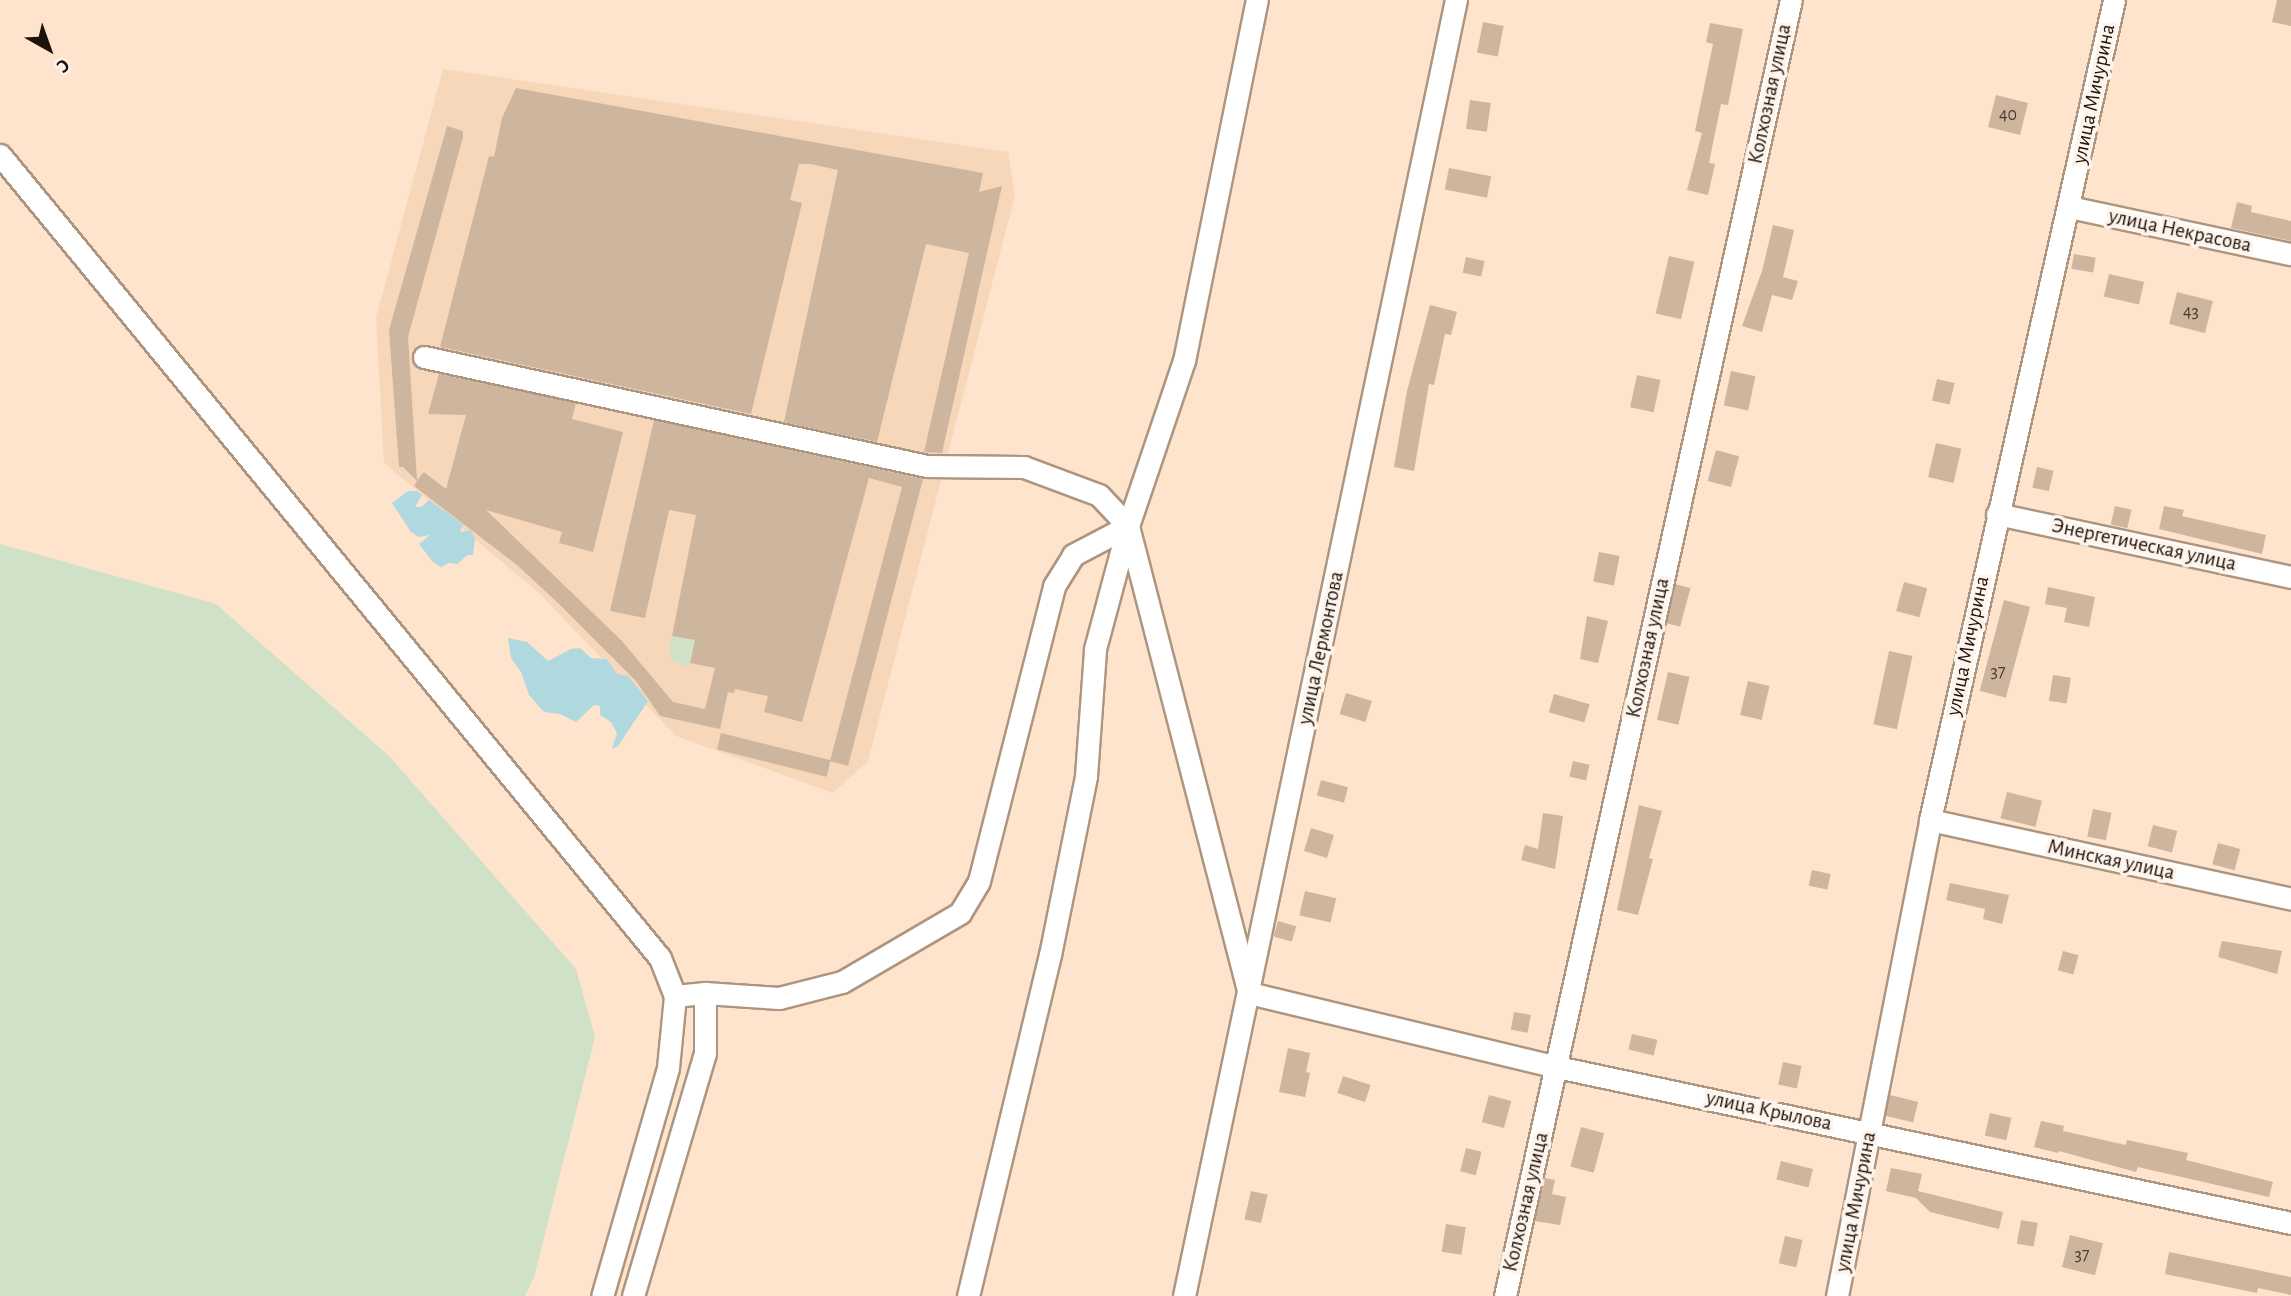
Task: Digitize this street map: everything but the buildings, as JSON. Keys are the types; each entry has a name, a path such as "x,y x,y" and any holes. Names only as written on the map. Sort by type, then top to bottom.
{"street":[{"path":"968,1296 1050,955 1086,776 1095,649 1128,526 1184,361 1257,0"},
{"name":"улица Лермонтова","path":"1184,1296 1456,0"},
{"name":"Колхозная улица","path":"1504,1296 1557,1067 1791,0"},
{"name":"улица Мичурина","path":"1837,1296 1930,820 2114,0"},
{"path":"0,155 660,958 675,996 668,1068 602,1296"},
{"name":"улица Некрасова","path":"2069,207 2291,254"},
{"path":"424,357 927,466 1024,467 1099,495 1128,526 1249,993"},
{"name":"Энергетическая улица","path":"1997,514 2291,577"},
{"path":"675,996 705,992 779,999 842,982 960,913 979,881 1054,586 1073,555 1128,526"},
{"name":"Минская улица","path":"1930,820 2291,899"},
{"path":"633,1296 705,1053 705,992"},
{"name":"улица Крылова","path":"1249,993 1557,1067 1870,1131 2291,1223"}],"shaded area":[{"path":"443,69 1008,152 1015,196 868,761 833,793 676,736 539,593 384,463 376,318"}],"green space":[{"path":"0,544 216,604 389,756 576,969 595,1037 534,1277 525,1296 0,1296"},
{"path":"672,636 695,640 690,663 686,667 672,660 669,653"}],"water":[{"path":"408,491 417,491 422,495 415,507 421,507 429,500 463,524 460,532 471,530 475,539 473,555 468,555 457,564 449,563 441,567 433,562 419,544 430,535 419,537 411,532 392,503"},
{"path":"508,638 527,642 548,661 571,649 580,648 591,658 607,659 617,674 628,676 648,701 618,746 612,749 617,733 611,722 600,715 600,706 594,705 576,722 560,714 544,712 529,695 521,672 511,658"}]}
